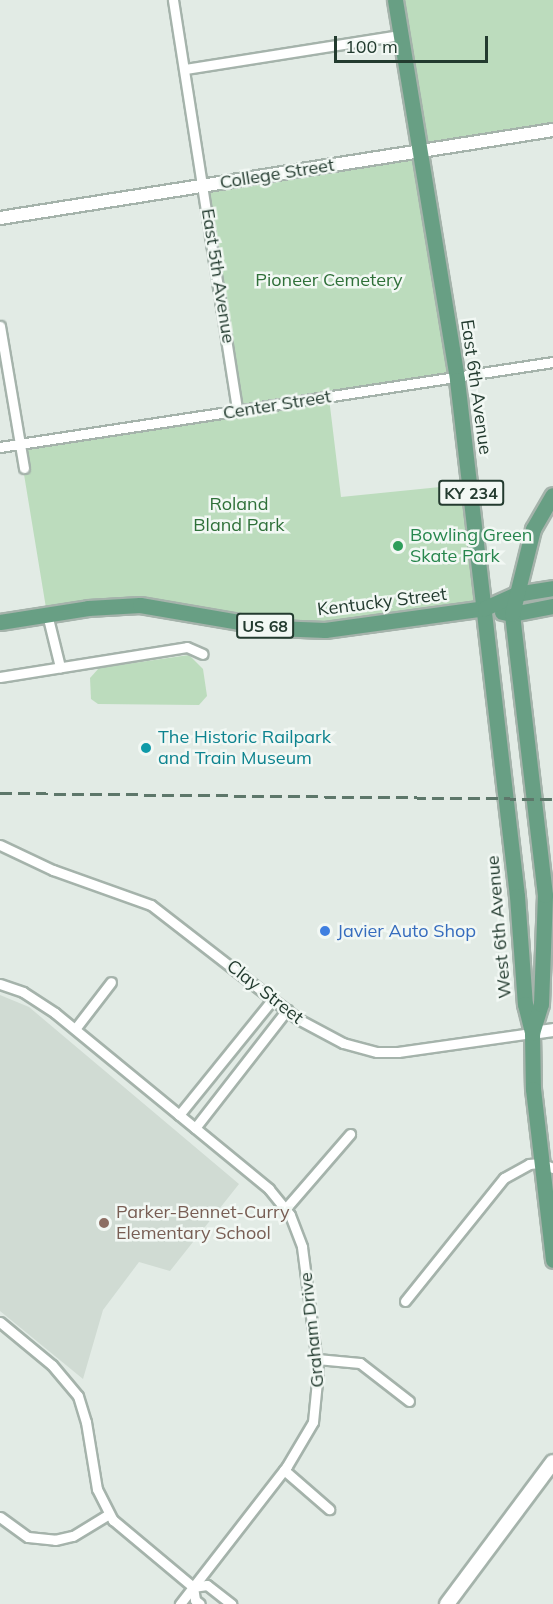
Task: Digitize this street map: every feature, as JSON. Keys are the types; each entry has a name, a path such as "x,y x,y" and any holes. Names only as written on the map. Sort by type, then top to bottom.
{"main road":[{"name":"East 6th Avenue","path":"394,0 457,378 508,818"},
{"path":"512,614 532,529 553,495"},
{"name":"Kentucky Street","path":"0,622 112,605 153,605 275,628 318,630 485,608 516,594 553,588"},
{"path":"485,608 512,614 553,606"},
{"name":"West 6th Avenue","path":"512,614 533,812 545,895 541,1005 532,1033"},
{"name":"West 6th Avenue","path":"508,818 523,952 525,1004 532,1033 547,1165 553,1260"},
{"path":"447,1604 553,1462"}],"street":[{"name":"East 5th Avenue","path":"172,0 204,186 237,411"},
{"path":"185,69 400,35"},
{"name":"College Street","path":"0,218 553,130"},
{"path":"0,326 24,468"},
{"name":"Center Street","path":"0,447 553,362"},
{"path":"47,614 60,667"},
{"path":"0,677 187,648 203,654"},
{"name":"Clay Street","path":"0,845 53,870 151,905 287,1010 329,1037 377,1052 553,1030"},
{"path":"75,1029 111,982"},
{"name":"Graham Drive","path":"0,984 29,995 75,1029 269,1189 286,1208 302,1247 319,1389 313,1422 284,1470 180,1604"},
{"path":"178,1114 273,999"},
{"path":"195,1128 287,1010"},
{"path":"286,1208 350,1134"},
{"path":"405,1301 498,1184 517,1169 547,1165"},
{"path":"0,1322 62,1374 78,1396 86,1422 98,1489 109,1514 128,1536 193,1587 195,1600 200,1604"},
{"path":"317,1359 360,1363 408,1401"},
{"path":"284,1470 328,1509"},
{"path":"0,1517 28,1537 55,1540 73,1536 109,1514"},
{"path":"193,1587 207,1585 231,1604"}],"shaded area":[{"name":"Parker-Bennet-Curry Elementary School","path":"0,995 29,1007 239,1184 170,1271 139,1262 103,1310 83,1379 0,1311"}],"green space":[{"path":"395,0 553,0 553,129 420,152 457,380 329,398 341,497 470,484 485,608 318,630 184,609 47,614 19,444 237,412 204,186 420,151"},
{"path":"189,655 203,669 207,696 199,705 98,704 91,699 90,678 99,668"}],"railway":[{"path":"0,793 553,799"}],"place":[{"name":"Bowling Green Skate Park","path":"398,546"},
{"name":"The Historic Railpark and Train Museum","path":"146,748"},
{"name":"Javier Auto Shop","path":"325,931"},
{"name":"Parker-Bennet-Curry Elementary School","path":"104,1223"}],"park label":[{"name":"Pioneer Cemetery","path":"329,280"},
{"name":"Roland Bland Park","path":"239,515"}]}
